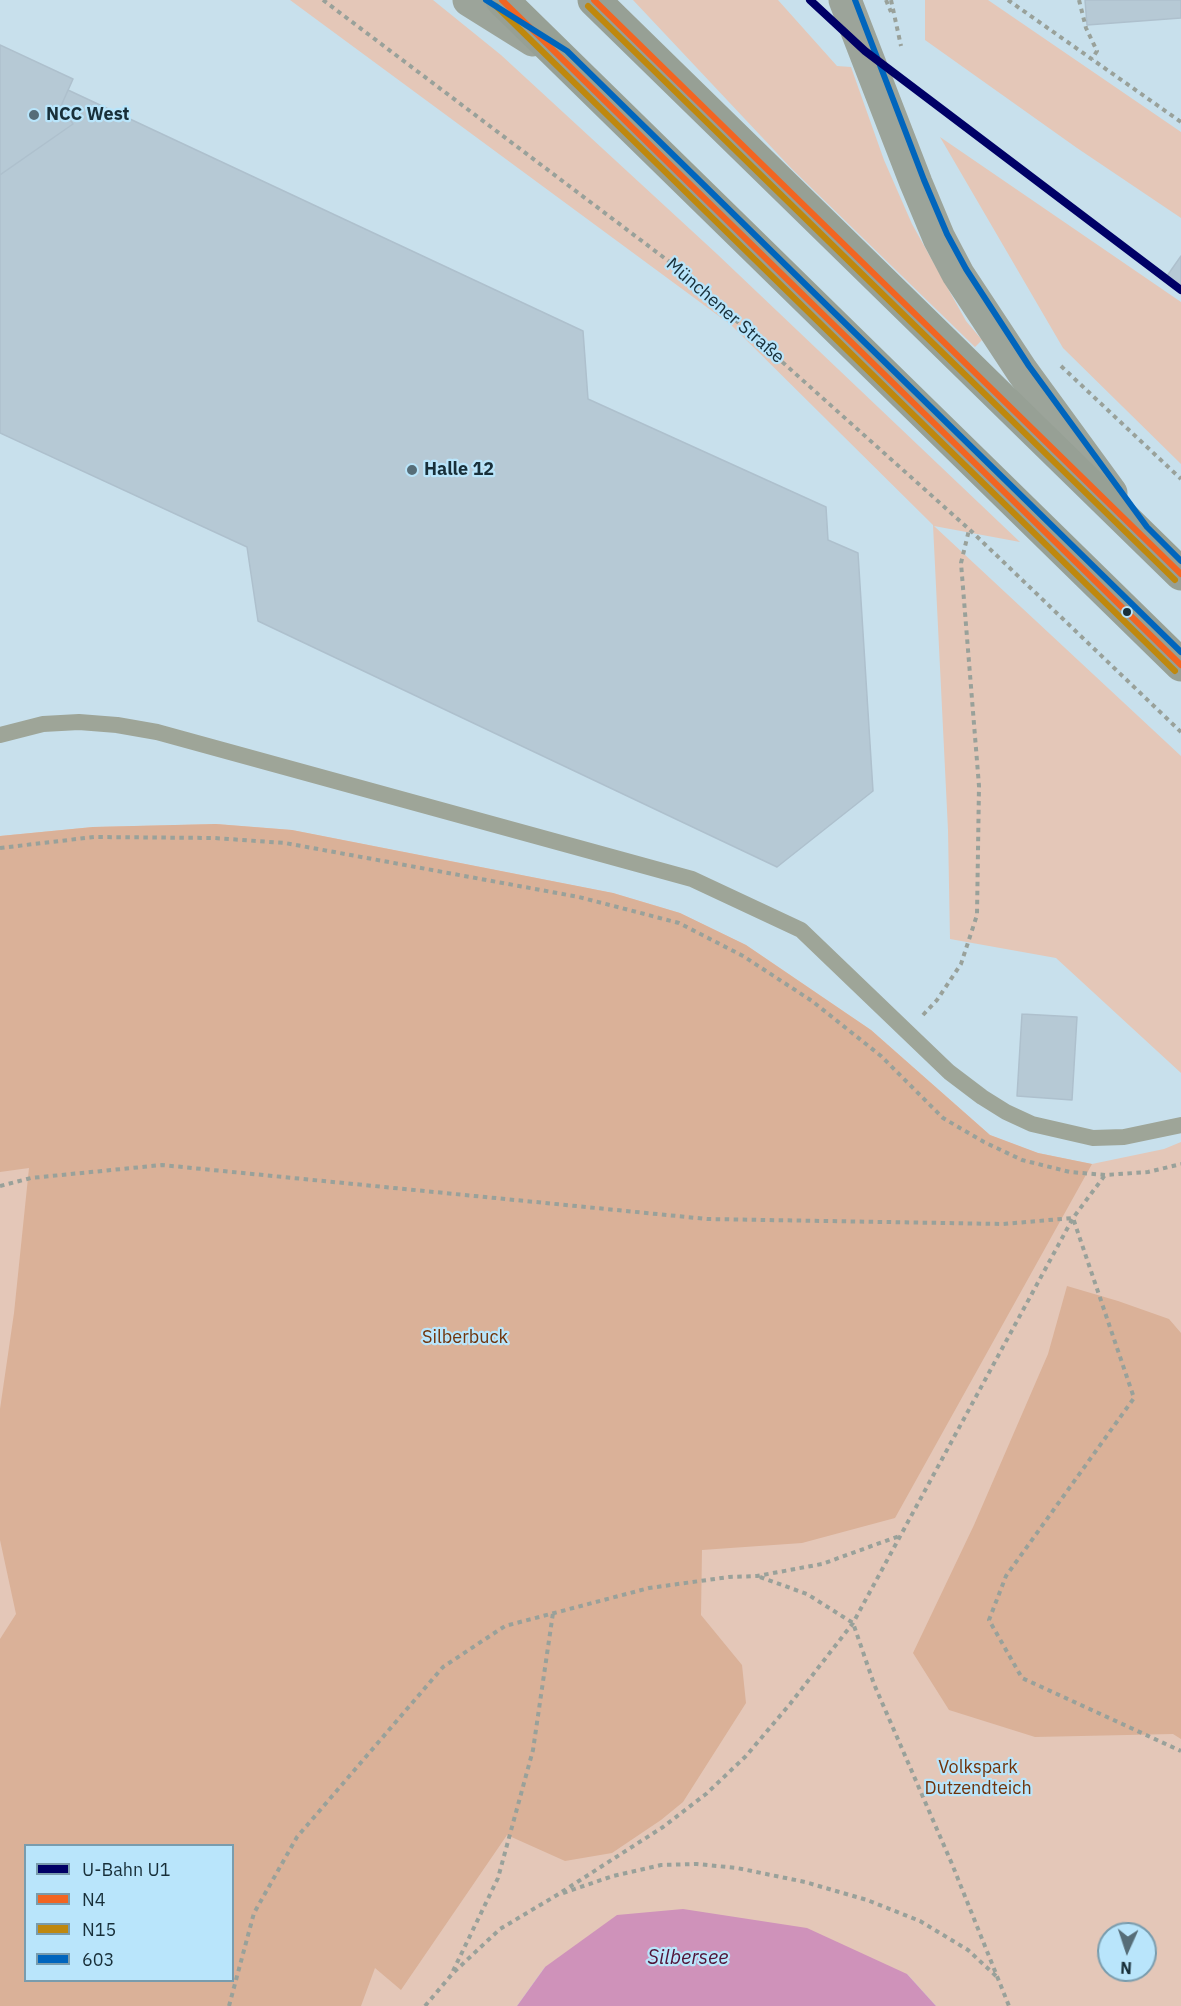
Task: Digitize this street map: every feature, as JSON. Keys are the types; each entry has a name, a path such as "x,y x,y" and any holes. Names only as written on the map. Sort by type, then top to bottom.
{"main road":[{"path":"468,0 561,57"},
{"path":"502,0 1181,665"},
{"path":"594,0 1181,574"},
{"path":"845,0 939,238 980,309 1140,533"}],"lane":[{"path":"0,735 43,724 79,723 117,725 157,732 692,879 801,930 949,1072 1006,1112 1032,1124 1093,1138 1124,1137 1181,1125"}],"path":[{"name":"Münchener Straße","path":"323,0 675,266 969,529 1181,732"},
{"path":"886,0 894,21 891,0"},
{"path":"1008,0 1181,122"},
{"path":"1079,0 1086,28 1096,51 1092,59"},
{"path":"1061,366 1181,479"},
{"path":"881,1056 938,1000 961,964 977,915 979,786 961,563 969,529"},
{"path":"0,848 94,837 214,838 285,843 579,897 680,923 743,956 812,1001 881,1056 943,1118 984,1142 1022,1160 1070,1172 1105,1175 1148,1172 1181,1164"},
{"path":"0,1186 31,1178 162,1166 707,1219 1003,1224 1073,1218"},
{"path":"425,2006 453,1973 500,1929 663,1827 706,1794 746,1756 790,1704 853,1623 1073,1218 1105,1175"},
{"path":"1073,1218 1134,1398 1006,1576 989,1620 1022,1678 1181,1751"},
{"path":"229,2006 254,1912 297,1837 443,1667 505,1626 650,1588 729,1577 757,1576 822,1564 903,1534"},
{"path":"757,1576 807,1594 853,1623 874,1684 952,1864 1009,2006"},
{"path":"453,1973 498,1878 533,1750 553,1613"},
{"path":"557,1895 613,1876 661,1865 698,1864 737,1868 805,1882 867,1900 920,1921 968,1950 998,1978"}],"green space":[{"path":"290,0 433,0 501,55 717,254 1020,542 934,526 1181,756 1181,1073 1056,958 950,939 948,830 933,525 731,325"},
{"path":"633,0 778,0 837,66 851,67 884,160 912,224 966,321 982,340 975,347 791,168"},
{"path":"925,0 988,0 1181,132 1181,218 1077,148 925,40"},
{"path":"940,137 1181,302 1181,464 1063,348"},
{"name":"Silberbuck","path":"216,824 292,830 613,893 680,913 746,945 871,1030 990,1135 1038,1153 1092,1164 1164,1149 1181,1142 1181,2006 936,2006 907,1974 545,1967 517,2006 0,2006 0,836 93,827"},
{"name":"Silberbuck","path":"216,824 292,830 613,893 680,913 746,945 871,1030 990,1135 1038,1153 1092,1164 895,1518 802,1543 702,1550 701,1615 742,1665 746,1703 683,1802 612,1853 565,1861 507,1835 401,1990 375,1968 361,2006 0,2006 0,1639 16,1614 0,1540 0,1409 14,1313 29,1168 0,1172 0,836 93,827"},
{"path":"1067,1286 1169,1319 1181,1333 1181,1739 1173,1734 1035,1737 949,1710 913,1653 974,1525 1048,1354"}],"water":[{"name":"Silbersee","path":"683,1909 807,1928 907,1974 936,2006 517,2006 545,1967 617,1915"}],"building":[{"path":"1085,0 1181,0 1181,18 1087,25"},
{"name":"NCC West","path":"0,45 73,79 61,106 73,124 0,175"},
{"name":"Halle 12","path":"68,90 583,331 588,399 826,507 828,540 858,553 873,791 777,867 258,621 247,547 0,433 0,175 73,124 61,106"},
{"path":"1181,256 1181,286 1167,276"},
{"path":"1022,1014 1077,1017 1072,1100 1017,1096"}],"metro line":[{"name":"U1","path":"810,0 865,51 1181,290"}],"transit line":[{"name":"603","path":"486,0 567,51 1181,652"},
{"name":"N4","path":"502,0 1181,665"},
{"name":"N4","path":"594,0 1181,574"},
{"name":"603","path":"855,0 924,180 947,234 966,269 1029,366 1147,527 1181,561"},
{"name":"N15","path":"496,6 1175,671"},
{"name":"N15","path":"588,6 1175,580"}],"place":[{"name":"NCC West","path":"34,115"},
{"name":"Halle 12","path":"412,470"}],"park label":[{"name":"Volkspark Dutzendteich","path":"978,1778"}]}
